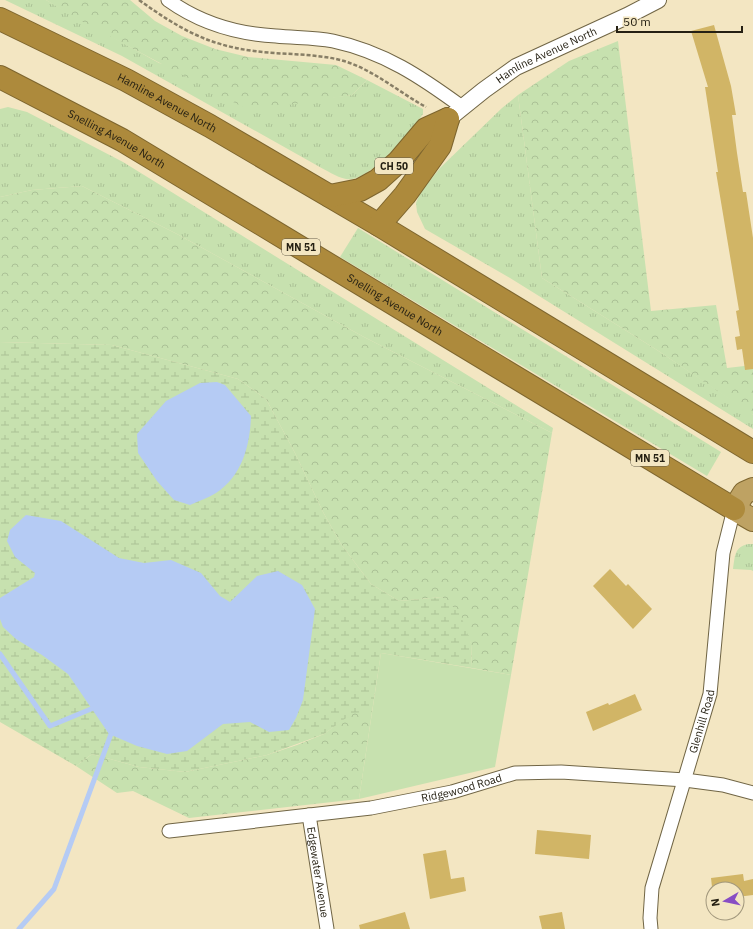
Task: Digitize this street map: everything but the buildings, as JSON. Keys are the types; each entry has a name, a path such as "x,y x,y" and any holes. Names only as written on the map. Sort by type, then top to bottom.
{"highway":[{"name":"Hamline Avenue North","path":"0,19 126,80 210,126 330,196"},
{"name":"MN 51","path":"0,77 33,94"},
{"path":"0,90 33,94"},
{"name":"Snelling Avenue North","path":"33,94 71,112 122,140 753,520"},
{"name":"CH 50","path":"330,196 360,190 378,180 398,162 426,129 455,113"},
{"name":"CH 50","path":"379,225 405,196 440,146 455,113"},
{"path":"330,196 753,452"},
{"path":"734,509 744,493 753,489"}],"street":[{"path":"168,0 197,18 225,28 251,34 331,41 373,54 408,69 455,113"},
{"name":"Hamline Avenue North","path":"455,113 516,67 627,16 658,0"},
{"name":"Glenhill Road","path":"651,929 650,918 652,888 710,694 723,553 734,509"},
{"name":"Ridgewood Road","path":"169,831 371,808 452,792 515,773 561,772 685,780 723,785 753,793"},
{"name":"Edgewater Avenue","path":"309,815 327,929"}],"path":[{"path":"139,0 175,25 214,43 254,51 344,61 455,113"}],"green space":[{"path":"5,0 46,0 159,63 320,99 352,95 367,80 423,109 423,114 409,132 377,165 366,173 355,178 342,178 122,56"},
{"path":"46,0 130,0 155,21 182,36 215,49 248,57 336,65 367,80 352,95 250,111 81,21"},
{"path":"618,41 651,311 716,305 727,368 753,365 753,415 657,350 542,278 518,95 569,61"},
{"path":"518,95 542,278 657,350 750,412 753,415 753,429 510,278 425,229 417,212 416,203 421,191 441,167 502,108"},
{"path":"8,107 27,112 123,162 553,428 552,433 364,337 177,234 82,186 32,190 0,197 0,109"},
{"path":"82,186 177,234 364,337 552,433 511,675 472,668 471,643 442,597 399,601 371,584 341,544 323,512 295,453 266,399 238,379 112,345 0,342 0,197 32,190"},
{"path":"358,228 721,452 707,476 340,257"},
{"path":"0,342 112,345 238,379 266,399 295,453 323,512 341,544 371,584 399,601 442,597 460,613 471,643 472,668 381,653 372,712 353,713 324,734 267,755 185,772 139,767 92,754 76,766 0,722"},
{"path":"753,544 753,571 733,569 736,553 740,547"},
{"path":"381,653 511,675 495,767 359,799"},
{"path":"353,712 372,712 359,799 189,818 133,791 117,793 76,766 92,754 139,767 185,772 267,755 297,745 324,734"}],"water":[{"path":"217,382 225,385 251,416 249,438 243,459 238,469 225,486 216,493 190,505 174,500 157,481 138,453 137,434 166,401 200,383"},
{"path":"26,515 61,521 119,558 144,563 171,560 201,573 220,596 230,602 257,576 278,571 302,585 315,609 303,700 296,718 289,730 269,732 250,722 223,724 187,751 167,754 137,746 109,734 68,674 42,655 16,639 3,627 0,619 0,598 34,577 35,573 15,557 7,541 10,530"}],"waterway":[{"path":"0,654 50,726 91,709"},
{"path":"19,929 54,889 111,734"}]}
